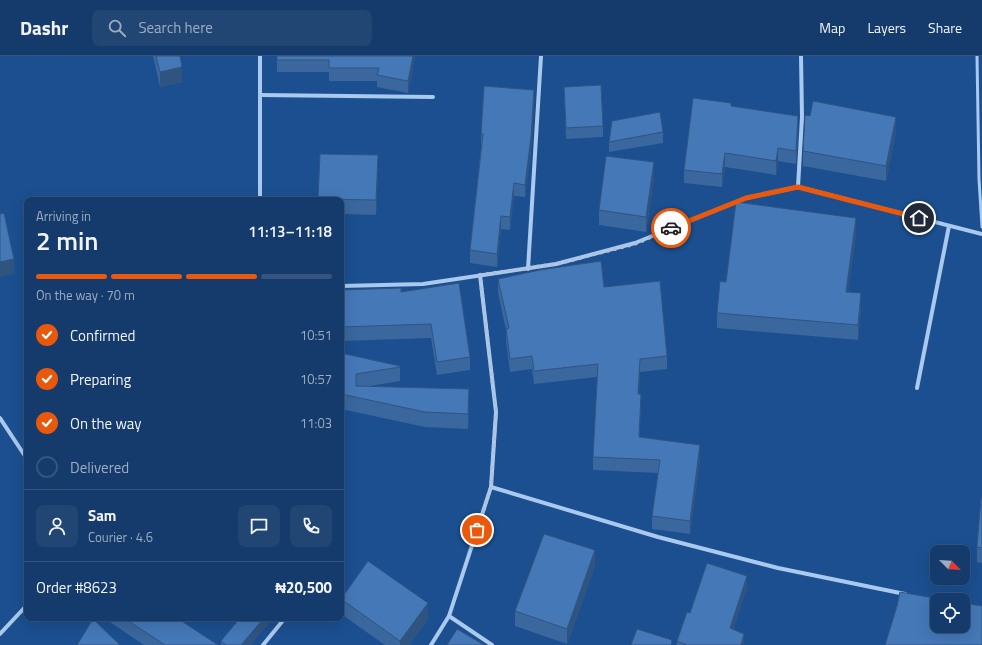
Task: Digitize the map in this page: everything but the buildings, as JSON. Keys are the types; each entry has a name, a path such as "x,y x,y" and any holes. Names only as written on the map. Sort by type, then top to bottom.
{"street":[{"path":"260,56 260,197"},
{"path":"528,268 541,56"},
{"path":"798,187 802,117 801,56"},
{"path":"260,95 433,97"},
{"path":"344,286 423,284 556,264 635,244 746,198 798,187 982,234"},
{"path":"917,388 949,226"},
{"path":"431,645 449,616 491,487 496,412 480,275"},
{"path":"0,418 24,454"},
{"path":"491,487 658,537 778,568 907,594"},
{"path":"0,634 24,608"},
{"path":"449,616 492,645"},
{"path":"263,645 283,621"}],"lane":[{"path":"977,56 979,179 982,227"}],"way so far":[{"path":"477,530 491,487 496,412 480,275 556,264 635,244 671,228"}],"route":[{"path":"671,228 746,198 798,187 919,218"}]}
